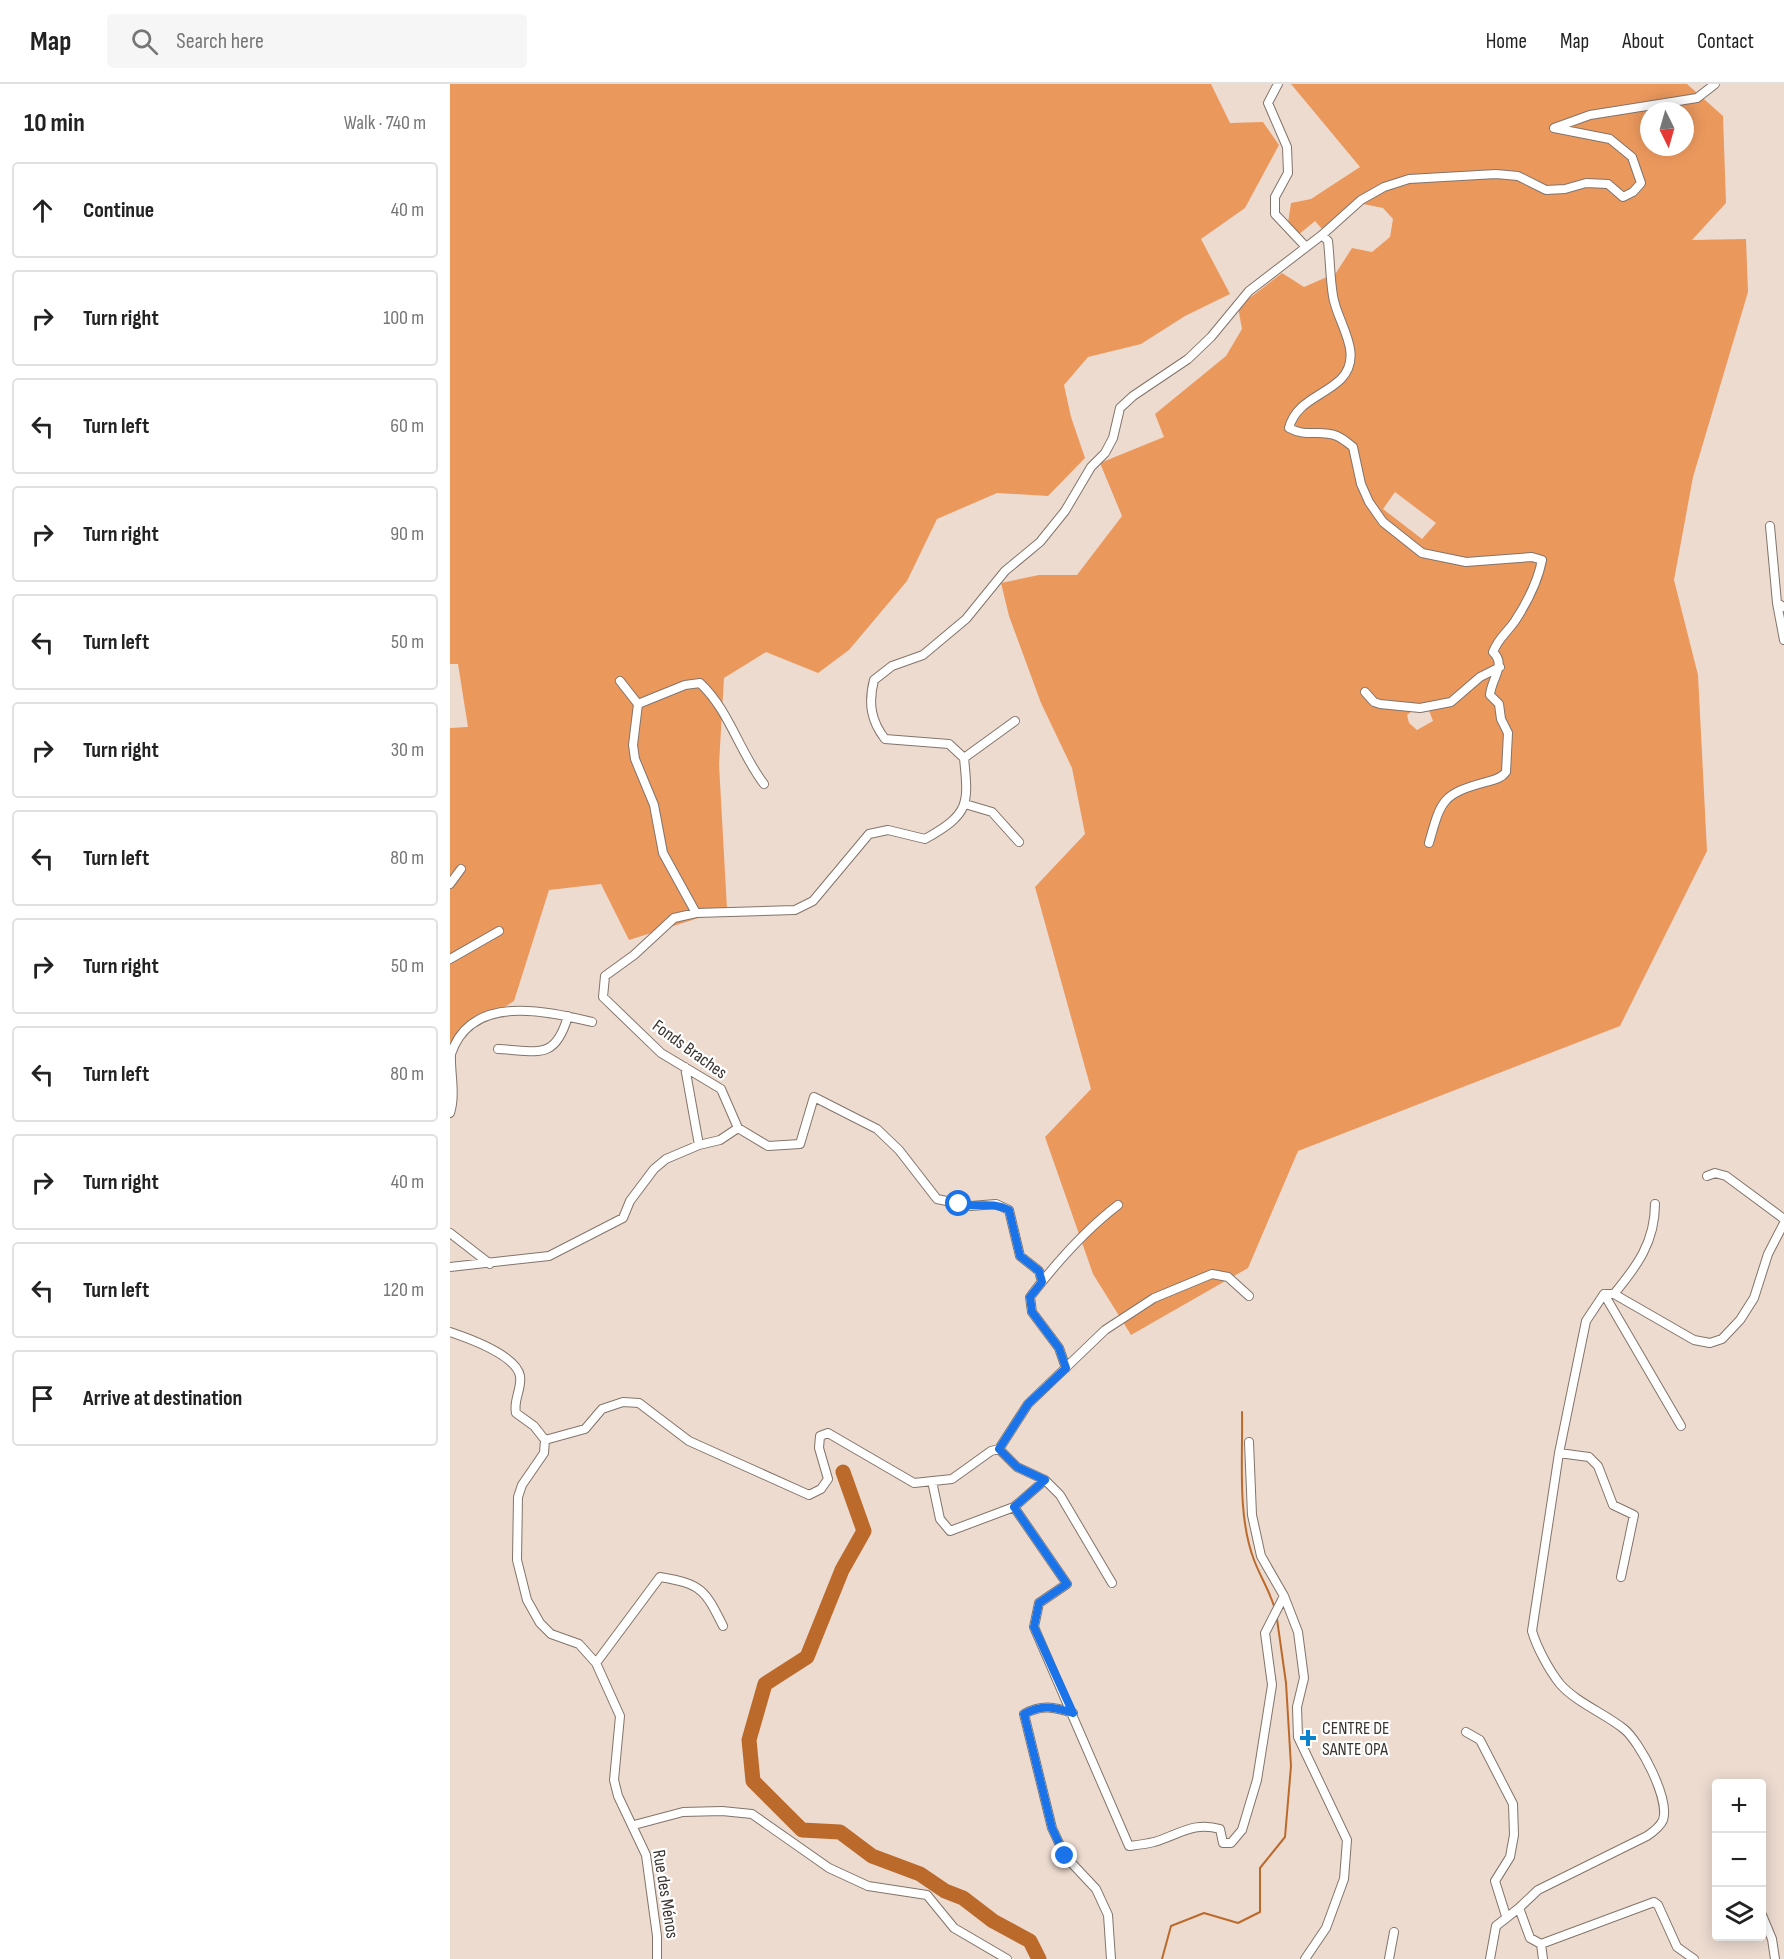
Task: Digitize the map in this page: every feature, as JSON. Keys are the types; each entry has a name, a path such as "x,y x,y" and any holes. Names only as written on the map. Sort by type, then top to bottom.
{"street":[{"path":"1278,84 1268,103 1287,147 1288,173 1275,197 1275,214 1306,247"},
{"path":"1019,842 992,812 965,804 964,758 949,744 885,739 876,727 872,714 874,680 892,666 923,655 966,619 1005,571 1040,542 1065,511 1078,486 1105,453 1113,438 1120,408 1148,385 1188,359 1211,337 1249,291 1322,235 1361,200 1384,187 1409,179 1496,174 1518,176 1546,190 1565,189 1586,183 1608,184 1623,197 1633,192 1641,183 1632,157 1610,139 1554,128 1590,115 1697,98 1714,84"},
{"path":"1322,235 1328,241 1333,297 1338,317 1351,345 1350,357 1347,371 1340,380 1309,399 1291,421 1289,428 1302,435 1315,433 1337,436 1353,447 1361,484 1369,502 1383,522 1422,553 1466,562 1532,557 1542,560 1534,584 1514,623 1498,638 1493,652 1499,657 1500,666 1491,684 1490,695 1500,704 1502,719 1508,733 1506,772 1503,777 1467,786 1450,795 1438,809 1429,843"},
{"path":"1770,526 1784,640"},
{"path":"1365,692 1374,702 1380,704 1420,708 1451,702 1480,677 1500,666"},
{"path":"620,681 638,704 635,759 654,805 663,853 696,913"},
{"path":"638,704 685,685 700,683 731,726 750,767 764,784"},
{"path":"964,758 1015,721"},
{"name":"Fonds Braches","path":"738,1128 721,1089 662,1053 603,997 605,976 634,955 674,918 696,913 795,910 813,901 868,834 888,830 925,839 960,816 965,804"},
{"path":"450,884 460,869"},
{"path":"450,958 499,931"},
{"path":"450,1113 454,1102 450,1056 458,1040 476,1020 508,1011 536,1010 592,1022"},
{"path":"498,1049 534,1051 551,1047 559,1042 568,1016"},
{"path":"685,1067 699,1145"},
{"path":"450,1267 549,1256 623,1218 630,1201 654,1169 666,1159 699,1145 720,1140 738,1128 768,1146 800,1144 814,1097 877,1129 899,1150 937,1199 971,1206 996,1204 1009,1210 1020,1256 1039,1271 1042,1282"},
{"path":"1490,1959 1493,1932 1506,1916 1519,1908 1538,1890 1647,1836 1660,1826 1664,1818 1658,1785 1626,1730 1562,1686 1534,1641 1532,1623 1559,1453 1586,1321 1598,1299 1604,1294 1614,1294 1694,1340 1710,1343 1722,1339 1740,1320 1754,1298 1768,1254 1784,1221 1723,1174 1712,1173 1707,1176"},
{"path":"1614,1294 1642,1259 1653,1232 1655,1204"},
{"path":"1066,1368 1059,1348 1032,1312 1030,1297 1094,1224 1119,1205"},
{"path":"450,1233 490,1264"},
{"path":"450,1332 472,1340 505,1358 517,1368 520,1386 515,1405 516,1413 534,1426 545,1440 585,1429 602,1409 623,1402 639,1403 689,1441 809,1495 821,1489 828,1479 819,1448 820,1436 828,1433 914,1483 952,1479 991,1451 999,1449 1028,1404 1105,1330 1154,1298 1212,1274 1228,1277 1249,1296"},
{"path":"1604,1294 1681,1426"},
{"name":"Rue des Ménos","path":"545,1440 543,1453 522,1485 518,1497 516,1518 519,1568 527,1600 540,1623 550,1635 579,1644 596,1662 620,1716 615,1780 618,1796 634,1825 646,1855 657,1936 657,1959"},
{"path":"1250,1442 1252,1515 1261,1557 1284,1596 1298,1632 1304,1678 1297,1707 1298,1737 1347,1840 1344,1879 1326,1928 1305,1959"},
{"path":"999,1449 1017,1467 1045,1480 1060,1495 1112,1582"},
{"path":"1559,1453 1589,1457 1598,1467 1613,1505 1634,1515 1621,1577"},
{"path":"932,1481 940,1518 950,1531 1014,1507 1045,1480"},
{"path":"1014,1507 1067,1584 1039,1603 1034,1627 1129,1846 1153,1843 1192,1827 1206,1825 1220,1829 1223,1843 1231,1843 1242,1830 1257,1780 1272,1685 1265,1634 1284,1596"},
{"path":"596,1662 660,1577 688,1582 708,1596 723,1626"},
{"path":"1073,1713 1051,1706 1036,1707 1024,1714 1052,1828 1065,1856 1096,1889 1108,1915 1112,1959"},
{"path":"1466,1732 1480,1740 1513,1804 1514,1836 1510,1857 1495,1881 1506,1916"},
{"path":"634,1825 683,1812 722,1810 753,1814 829,1868 868,1886 927,1895 954,1928 1007,1959"},
{"path":"1519,1908 1530,1938 1541,1944 1654,1902 1658,1905 1677,1947 1694,1959"},
{"path":"1766,1926 1772,1939 1775,1959"},
{"path":"1389,1959 1394,1932"},
{"path":"1541,1944 1543,1959"}],"shaded area":[{"path":"450,84 1211,84 1230,123 1263,122 1279,145 1245,208 1201,239 1230,294 1185,316 1141,344 1088,357 1064,385 1071,417 1085,458 1048,496 997,493 937,519 907,581 849,650 818,673 766,652 724,678 719,764 727,909 629,940 601,884 549,890 514,1001 450,1042 450,728 468,727 458,664 450,664"},
{"path":"1291,84 1687,84 1723,116 1726,203 1692,240 1746,239 1748,292 1693,477 1674,580 1698,675 1707,851 1620,1026 1298,1151 1248,1268 1131,1335 1093,1274 1045,1137 1091,1089 1035,887 1085,834 1072,768 1041,703 1009,616 1001,583 1039,575 1077,575 1122,516 1100,463 1164,437 1155,414 1226,356 1242,329 1238,307 1282,273 1304,287 1336,273 1352,248 1372,252 1390,237 1393,219 1383,208 1363,204 1362,194 1323,230 1315,221 1298,235 1288,223 1291,203 1311,199 1360,167","holes":["1395,492 1436,523 1422,539 1383,509","1420,705 1428,708 1433,721 1417,730 1409,723 1407,715"]}],"waterway":[{"path":"1242,1412 1242,1487 1245,1524 1254,1560 1274,1606"},
{"path":"843,1472 864,1531 842,1570 807,1657 765,1684 749,1740 753,1781 802,1830 840,1832 872,1856 920,1874 945,1891 963,1898 993,1921 1030,1941 1039,1959"},
{"path":"1162,1959 1171,1926 1204,1913 1238,1923 1260,1912 1260,1868 1285,1837 1291,1766 1286,1683 1277,1619"}],"place":[{"name":"CENTRE DE SANTE OPA","path":"1308,1738"}],"route":[{"path":"959,1204 971,1206 996,1204 1009,1210 1020,1256 1039,1271 1042,1282 1030,1297 1032,1312 1059,1348 1066,1368 1028,1404 999,1449 1017,1467 1045,1480 1014,1507 1067,1584 1039,1603 1034,1627 1073,1713 1051,1706 1036,1707 1024,1714 1031,1752 1043,1786 1052,1828 1065,1856"}]}
